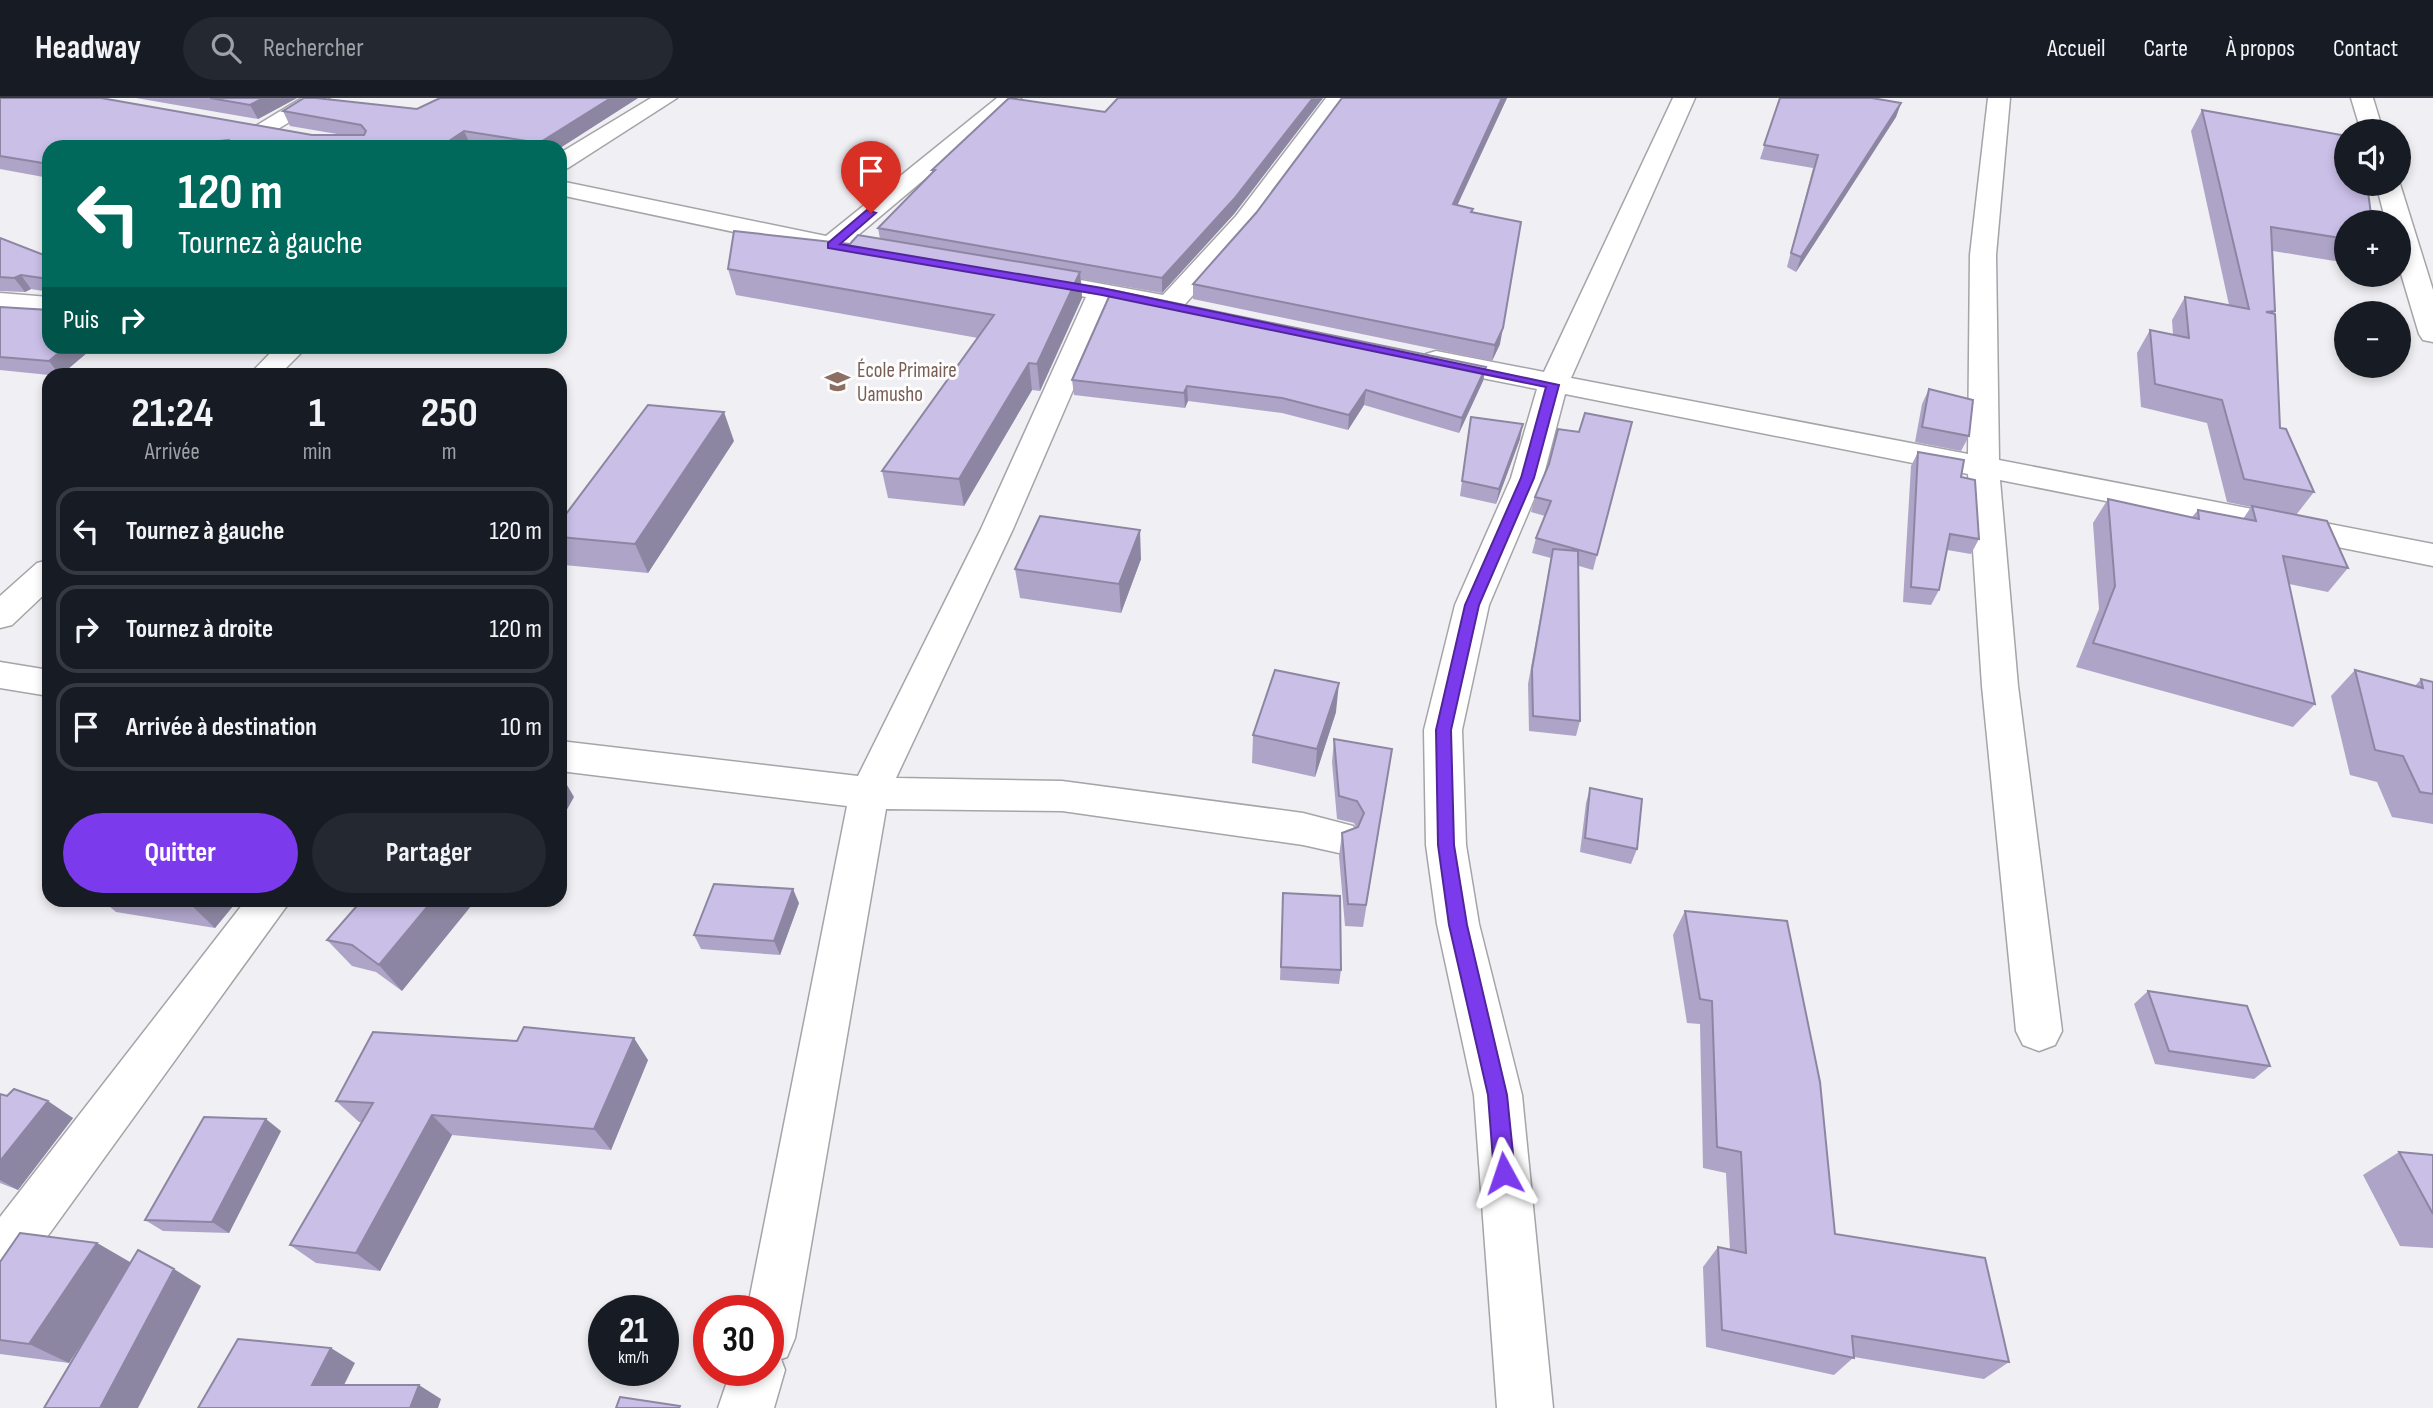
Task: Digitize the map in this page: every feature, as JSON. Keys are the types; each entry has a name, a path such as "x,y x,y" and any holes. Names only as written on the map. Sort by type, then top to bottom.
{"street":[{"path":"260,130 318,98"},
{"path":"567,159 666,98"},
{"path":"831,245 1010,98"},
{"path":"1007,275 1182,308 1336,98"},
{"path":"1525,1408 1498,1095 1458,925 1446,845 1443,730 1472,605 1527,478 1553,385 1684,98"},
{"path":"1999,98 1983,255 1983,469 2000,686 2039,1031"},
{"path":"2362,98 2368,119"},
{"path":"235,125 297,136"},
{"path":"567,189 872,252"},
{"path":"2411,262 2433,334"},
{"path":"776,1295 869,793 997,529 1102,291"},
{"path":"0,300 42,304"},
{"path":"270,368 285,354"},
{"path":"1407,355 2433,555"},
{"path":"0,616 26,582"},
{"path":"0,675 42,682"},
{"path":"567,757 869,793 1062,796 1303,829 1339,837"},
{"path":"0,1259 265,907"},
{"path":"746,1408 753,1386"}],"building":[{"path":"0,98 101,98 312,135 364,135 366,131 361,125 283,111 304,98 417,109 440,98 611,98 544,140 520,140 464,131 450,140 42,140 42,163 0,156"},
{"path":"210,98 263,98 250,105"},
{"path":"1009,98 1105,112 1118,98 1313,98 1234,199 1162,278 878,228 935,170 932,170"},
{"path":"1342,98 1502,98 1453,204 1473,209 1471,212 1521,222 1503,328 1495,345 1193,284 1256,213"},
{"path":"1780,98 1872,98 1901,103 1801,257 1791,253 1818,155 1764,145"},
{"path":"2202,110 2334,134 2334,196 2369,196 2370,210 2334,210 2334,237 2271,227 2275,311 2266,312 2275,314 2280,428 2286,429 2314,492 2244,479 2222,400 2155,384 2150,330 2189,338 2185,297 2249,309"},
{"path":"734,231 850,244 858,235 1080,272 1037,364 1029,363 959,479 882,471 994,315 728,269"},
{"path":"0,238 42,254 42,278 21,275 14,278 0,277"},
{"path":"1112,290 1486,367 1462,418 1366,390 1349,415 1282,398 1187,386 1184,393 1072,380"},
{"path":"0,307 42,310 42,354 57,354 49,361 0,357"},
{"path":"1929,389 1973,400 1969,436 1922,427"},
{"path":"648,405 724,412 635,544 567,538 567,513"},
{"path":"1585,413 1632,422 1597,555 1536,538 1551,501 1535,497 1549,464 1558,429 1579,432"},
{"path":"1471,417 1523,424 1499,489 1462,481"},
{"path":"1918,452 1964,460 1961,477 1975,480 1979,539 1950,534 1939,590 1911,587"},
{"path":"2108,499 2199,519 2198,510 2256,521 2252,506 2327,521 2348,568 2283,556 2315,704 2093,643 2115,586"},
{"path":"1040,516 1140,530 1119,584 1015,569"},
{"path":"1553,549 1578,551 1580,721 1533,716 1532,669"},
{"path":"1275,670 1339,683 1317,749 1253,735"},
{"path":"2355,670 2423,688 2421,679 2433,682 2433,794 2420,792 2403,756 2375,750"},
{"path":"1334,739 1392,749 1366,905 1348,904 1342,833 1358,827 1364,813 1357,801 1339,796"},
{"path":"1590,788 1642,799 1637,849 1585,838"},
{"path":"714,884 793,889 774,941 694,935"},
{"path":"1283,893 1340,896 1341,970 1281,967"},
{"path":"356,907 427,907 379,965 352,945 327,940"},
{"path":"1685,911 1787,921 1820,1082 1835,1234 1985,1258 2009,1362 1852,1336 1854,1358 1722,1330 1718,1247 1746,1253 1741,1152 1717,1147 1712,1001 1700,999"},
{"path":"2148,991 2247,1006 2270,1066 2169,1051"},
{"path":"524,1027 634,1038 594,1129 432,1115 356,1253 290,1245 373,1103 336,1101 373,1032 517,1041"},
{"path":"14,1089 48,1101 0,1161 0,1094 7,1096"},
{"path":"204,1117 266,1119 212,1222 145,1220"},
{"path":"2399,1152 2433,1155 2433,1214"},
{"path":"20,1233 97,1243 29,1344 0,1340 0,1262"},
{"path":"138,1250 174,1269 100,1408 44,1408"},
{"path":"238,1339 331,1348 312,1385 419,1385 410,1408 198,1408"},
{"path":"620,1397 680,1406 616,1408"}],"place":[{"name":"École Primaire Uamusho","path":"837,382"}],"route":[{"path":"871,213 831,245 1102,291 1553,385 1548,411 1527,478 1472,605 1443,730 1446,845 1458,925 1498,1095 1504,1173"}]}
